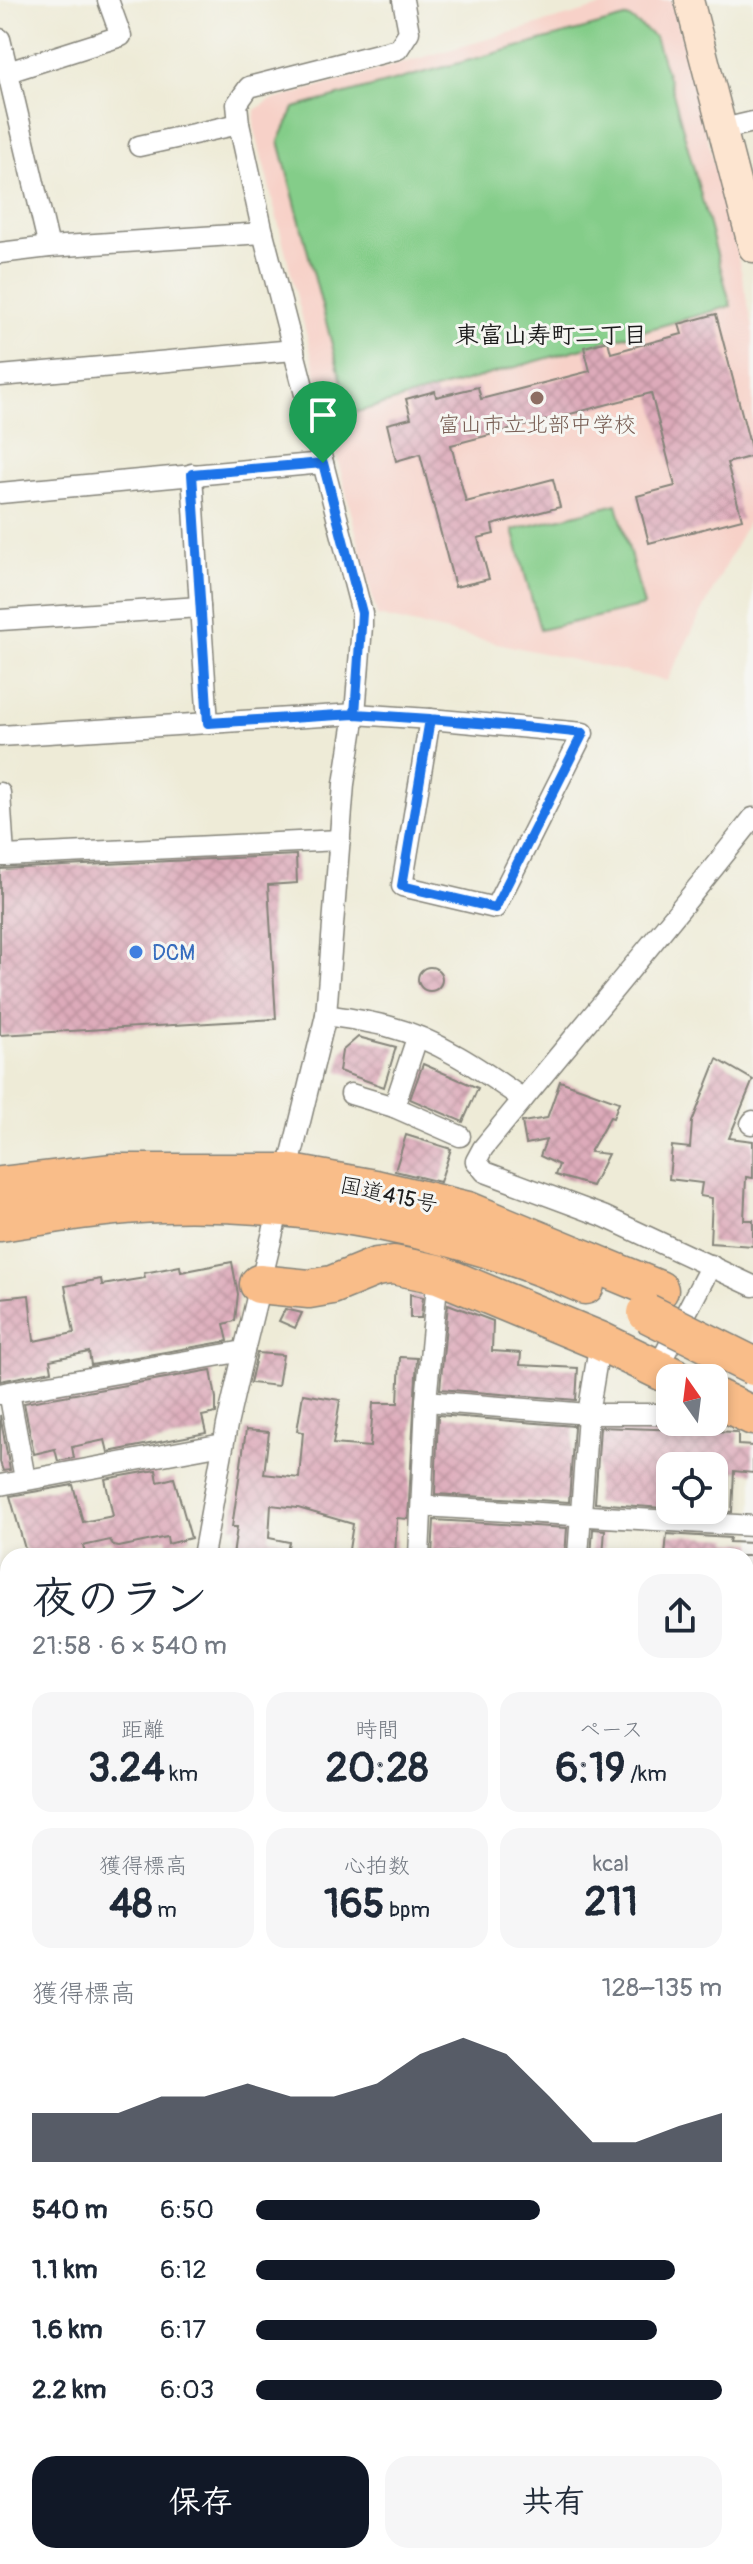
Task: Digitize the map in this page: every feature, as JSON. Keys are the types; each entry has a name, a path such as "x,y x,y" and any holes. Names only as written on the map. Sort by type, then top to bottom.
{"highway":[{"name":"国道415号","path":"0,1186 111,1173 282,1190"},
{"name":"国道415号","path":"0,1222 282,1190 375,1189 468,1211 653,1301 753,1336"},
{"path":"259,1284 309,1289 332,1285 376,1267 393,1265 438,1274 600,1341 656,1369"},
{"name":"国道415号","path":"653,1301 753,1366"}],"street":[{"path":"8,72 121,36 108,0"},
{"path":"201,1548 259,1284 326,1015 344,784 355,714 362,613 263,233 237,104 249,87 398,49 409,32 403,0"},
{"path":"689,0 752,243"},
{"path":"0,39 49,247"},
{"path":"723,129 753,122"},
{"path":"139,146 239,124"},
{"path":"0,253 263,233"},
{"path":"0,376 294,350"},
{"path":"0,493 323,463"},
{"path":"192,474 208,723"},
{"path":"0,620 200,607"},
{"path":"0,736 355,714 430,719 583,733 495,908 402,886 430,719"},
{"path":"0,793 2,856 340,840"},
{"path":"753,818 650,948 483,1148 476,1161 485,1172 603,1216 753,1286"},
{"path":"326,1015 389,1026 469,1061 523,1099"},
{"path":"394,1107 417,1038"},
{"path":"351,1094 394,1107 460,1136"},
{"path":"670,1364 711,1265"},
{"path":"420,1548 426,1401 438,1274"},
{"path":"579,1548 588,1414 600,1341"},
{"path":"25,1479 5,1393 244,1351"},
{"path":"426,1401 588,1414 656,1414"},
{"path":"0,1485 223,1444"},
{"path":"423,1506 753,1526"}],"shaded area":[{"name":"富山市立北部中学校","path":"625,0 672,0 736,248 753,327 753,511 667,681 377,616 254,126 255,110 269,101"}],"green space":[{"path":"628,17 655,37 731,306 350,414 279,141 294,108"},
{"path":"617,504 644,606 540,630 513,530"}],"building":[{"path":"716,314 753,456 727,463 742,519 649,543 637,496 675,486 651,393 451,445 466,502 553,479 560,507 492,525 494,534 478,538 489,579 455,587 420,454 396,461 387,424 411,418 406,399 435,391 436,397 478,387 481,399 590,371 584,347 608,341 611,353 682,334 679,324"},
{"name":"DCM","path":"296,855 297,883 268,885 276,1019 0,1035 0,869"},
{"path":"430,967 441,974 442,979 435,990 430,991 419,984 418,979 425,968"},
{"path":"358,1037 396,1047 384,1087 339,1071 342,1051"},
{"path":"717,1059 753,1080 729,1138 753,1141 753,1178 746,1177 744,1220 753,1220 753,1246 710,1243 712,1198 700,1196 702,1183 669,1179 672,1146 690,1148 692,1122"},
{"path":"423,1064 478,1088 463,1122 410,1099"},
{"path":"560,1081 619,1102 613,1118 610,1117 590,1152 608,1154 592,1186 555,1175 559,1165 540,1156 546,1140 526,1144 522,1122 547,1118"},
{"path":"406,1135 451,1149 440,1182 395,1171"},
{"path":"232,1262 238,1294 235,1321 224,1324 228,1341 91,1365 89,1352 50,1360 52,1371 0,1381 0,1298 29,1295 34,1341 74,1333 65,1286 101,1279 102,1285 145,1278 144,1273 180,1266 181,1272"},
{"path":"410,1294 423,1297 421,1318 410,1318"},
{"path":"448,1304 493,1321 492,1351 521,1353 520,1365 578,1368 576,1400 440,1389"},
{"path":"285,1309 302,1313 295,1328 279,1321"},
{"path":"257,1353 283,1355 278,1386 250,1383"},
{"path":"400,1357 417,1358 408,1519 397,1518 395,1548 349,1548 353,1524 298,1508 271,1505 269,1538 289,1542 288,1548 234,1548 237,1527 232,1527 246,1430 269,1432 264,1474 299,1478 303,1432 297,1431 303,1394 340,1400 333,1444 370,1447 373,1403 398,1403"},
{"path":"211,1370 216,1413 202,1416 206,1433 108,1452 105,1440 72,1447 74,1458 58,1461 55,1449 34,1454 24,1403"},
{"path":"0,1415 10,1470 3,1471 0,1462"},
{"path":"438,1415 574,1426 569,1502 435,1494"},
{"path":"600,1427 656,1429 656,1436 728,1436 728,1432 736,1432 738,1445 753,1446 753,1473 734,1471 732,1512 728,1512 728,1452 656,1452 656,1507 595,1503"},
{"path":"156,1470 158,1482 174,1478 191,1538 168,1544 167,1537 119,1547 110,1540 84,1548 25,1548 10,1496 73,1485 83,1522 113,1516 105,1479"},
{"path":"434,1520 567,1528 566,1548 432,1548"},
{"path":"593,1529 605,1530 604,1548 592,1548"},
{"path":"667,1534 730,1538 729,1542 753,1543 753,1548 666,1548"}],"place":[{"name":"富山市立北部中学校","path":"537,398"},
{"name":"DCM","path":"136,952"}],"district":[{"name":"東富山寿町二丁目","path":"551,335"}],"route":[{"path":"323,463 192,474 208,723 355,714 430,719 402,886 495,908 583,733 543,728 430,719 355,714 362,613 323,463"}]}
